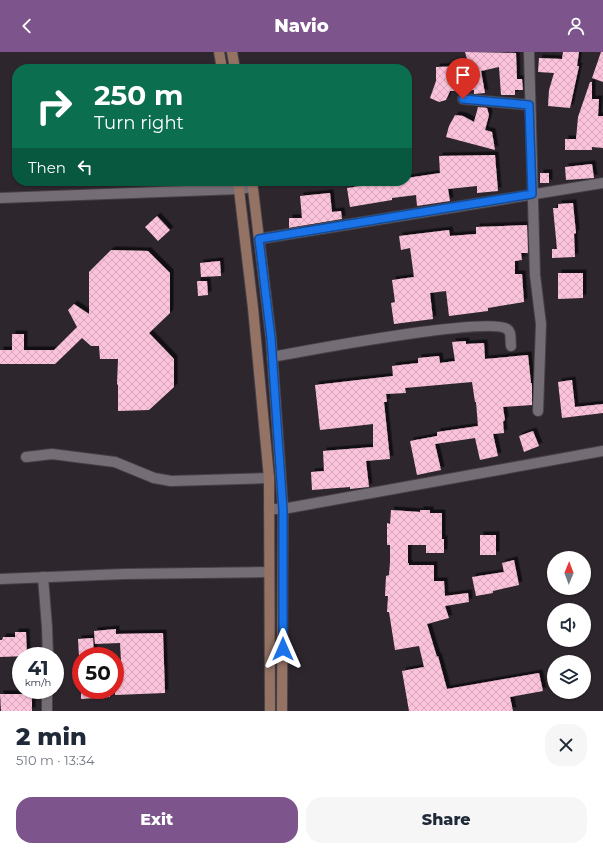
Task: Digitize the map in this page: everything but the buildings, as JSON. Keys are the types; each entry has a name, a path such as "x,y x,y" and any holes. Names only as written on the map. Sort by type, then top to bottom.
{"main road":[{"path":"219,52 221,64"},
{"path":"232,52 234,64"},
{"path":"238,186 253,308 269,478 270,711"},
{"path":"252,186 272,357 283,510 282,711"}],"street":[{"path":"529,52 534,275 541,324 538,411"},
{"path":"463,99 529,105"},
{"path":"259,239 603,183"},
{"path":"0,198 220,186"},
{"path":"272,357 394,336 471,327 497,326 506,328 510,333 511,346"},
{"path":"269,509 283,510 603,451"},
{"path":"26,457 52,454 115,462 154,478 171,481 269,478"},
{"path":"0,579 124,574 269,572"},
{"path":"43,577 48,647"},
{"path":"47,699 47,711"}],"route":[{"path":"283,649 283,510 271,338 259,239 532,194 529,105 463,99"}]}
